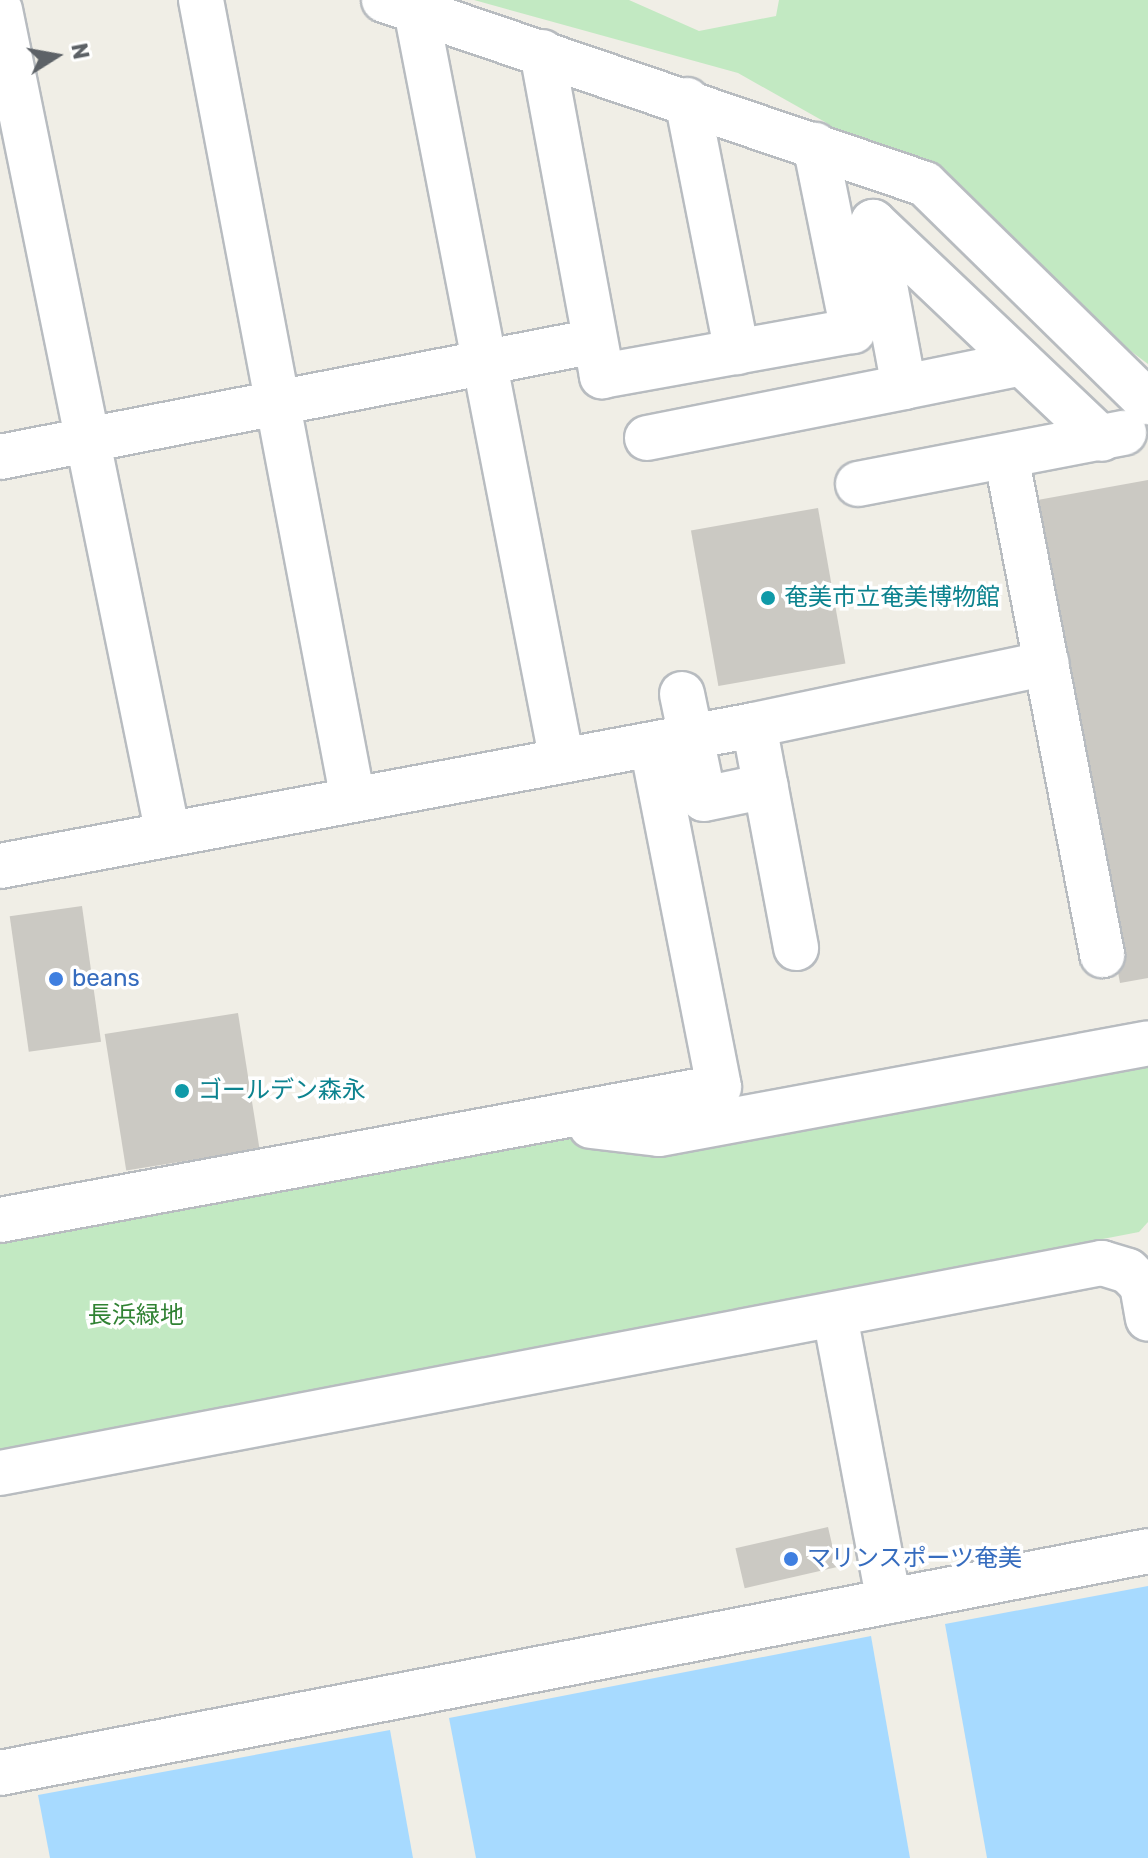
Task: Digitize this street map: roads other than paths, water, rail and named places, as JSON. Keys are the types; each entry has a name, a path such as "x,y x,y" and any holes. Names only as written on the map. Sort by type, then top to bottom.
{"street":[{"path":"201,0 353,800"},
{"path":"400,5 687,100 925,184 1148,402"},
{"path":"400,5 483,361 562,761"},
{"path":"0,10 168,834"},
{"path":"542,52 602,376 853,331 815,145"},
{"path":"687,100 737,352"},
{"path":"904,387 873,222 1102,439"},
{"path":"0,457 595,341"},
{"path":"647,438 1022,363"},
{"path":"858,484 1102,439 1148,421"},
{"path":"1010,476 1102,955"},
{"path":"0,866 754,725 1047,663"},
{"path":"0,1220 549,1121 719,1087 672,740 682,694"},
{"path":"754,725 796,948"},
{"path":"672,740 704,799 766,786"},
{"path":"549,1121 659,1134 1148,1043"},
{"path":"0,1473 1102,1263 1128,1271 1142,1285 1148,1318"},
{"path":"835,1316 889,1601"},
{"path":"0,1773 1148,1551"}],"water":[{"path":"1148,1586 1148,1858 987,1858 945,1624"},
{"path":"871,1636 910,1858 476,1858 449,1718"},
{"path":"390,1730 413,1858 50,1858 38,1795"}],"place":[{"name":"奄美市立奄美博物館","path":"768,598"},
{"name":"beans","path":"56,979"},
{"name":"ゴールデン森永","path":"182,1091"},
{"name":"マリンスポーツ奄美","path":"791,1559"}],"park label":[{"name":"長浜緑地","path":"136,1316"}]}
